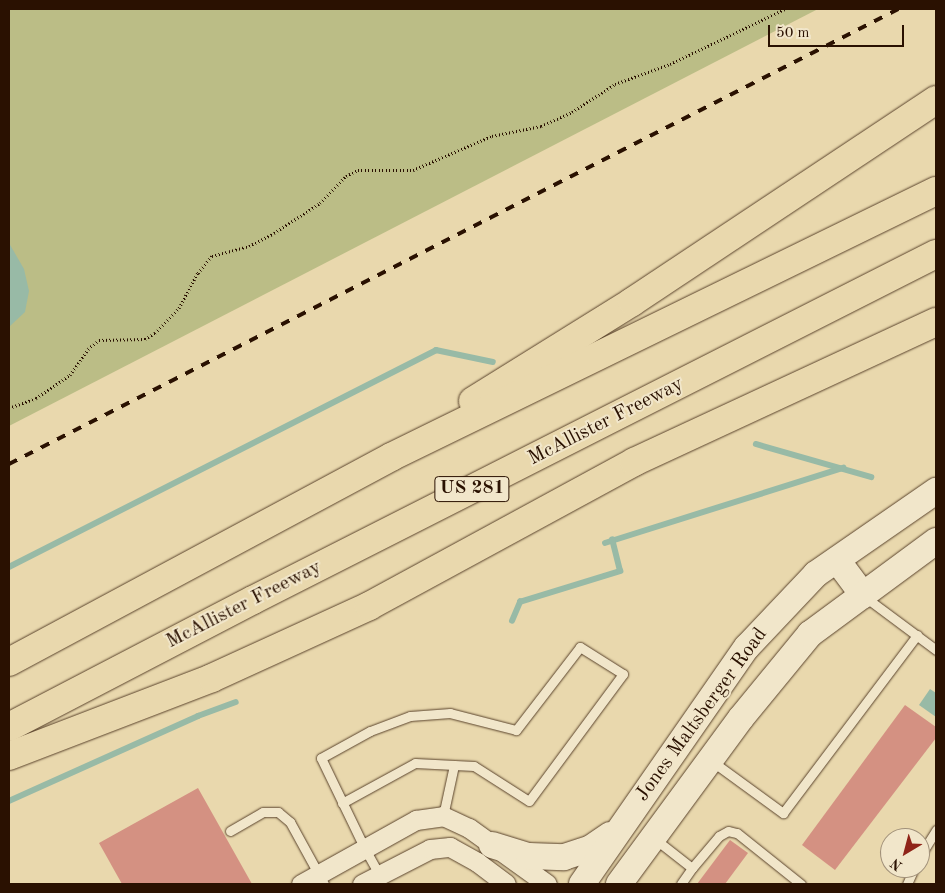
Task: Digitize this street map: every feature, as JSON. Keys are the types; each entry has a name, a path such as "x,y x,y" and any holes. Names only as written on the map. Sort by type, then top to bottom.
{"highway":[{"path":"391,457 502,382 632,302 936,100"},
{"path":"9,662 391,457 936,191"},
{"name":"McAllister Freeway","path":"9,728 262,596 936,254"},
{"path":"9,756 212,678 369,606 634,462 936,322"}],"main road":[{"name":"Jones Maltsberger Road","path":"582,884 619,828 747,647 816,574 936,491"},
{"name":"Jones Maltsberger Road","path":"619,884 710,760 810,634 936,541"},
{"path":"836,560 863,595"},
{"path":"492,845 529,856 564,858 592,848 619,828"}],"street":[{"path":"302,884 321,879 365,849 416,820 443,816 469,828 547,884"},
{"path":"362,884 378,874 430,849 450,847 478,862 506,884"}],"lane":[{"path":"863,595 936,650"},
{"path":"710,760 783,813 917,635"},
{"path":"342,803 415,763 474,766 529,801 623,674 580,647 516,730 450,713 410,716 370,730 321,758 342,803 378,874"},
{"path":"443,816 454,766"},
{"path":"230,831 263,812 278,812 290,822 321,879"},
{"path":"681,884 719,836 728,831 737,833 802,884"},
{"path":"653,838 692,868"}],"path":[{"path":"9,408 36,398 70,375 88,349 100,340 145,339 154,333 175,312 198,273 212,256 260,241 320,203 346,176 358,170 413,170 492,136 541,126 572,112 615,84 670,64 785,9"}],"green space":[{"path":"9,9 818,9 9,426"}],"shaded area":[{"path":"9,243 24,269 29,291 25,312 9,327"},
{"path":"930,689 936,693 936,717 919,705"}],"building":[{"path":"905,705 936,727 936,738 835,870 802,845"},
{"path":"198,788 252,884 122,884 99,843"},
{"path":"730,840 748,853 725,884 697,884"}],"waterway":[{"path":"9,567 436,350 493,362"},
{"path":"756,444 871,477"},
{"path":"605,543 843,468"},
{"path":"512,621 520,602 620,571 612,540"},
{"path":"9,801 198,716 236,702"}],"railway":[{"path":"9,464 898,9"}]}
